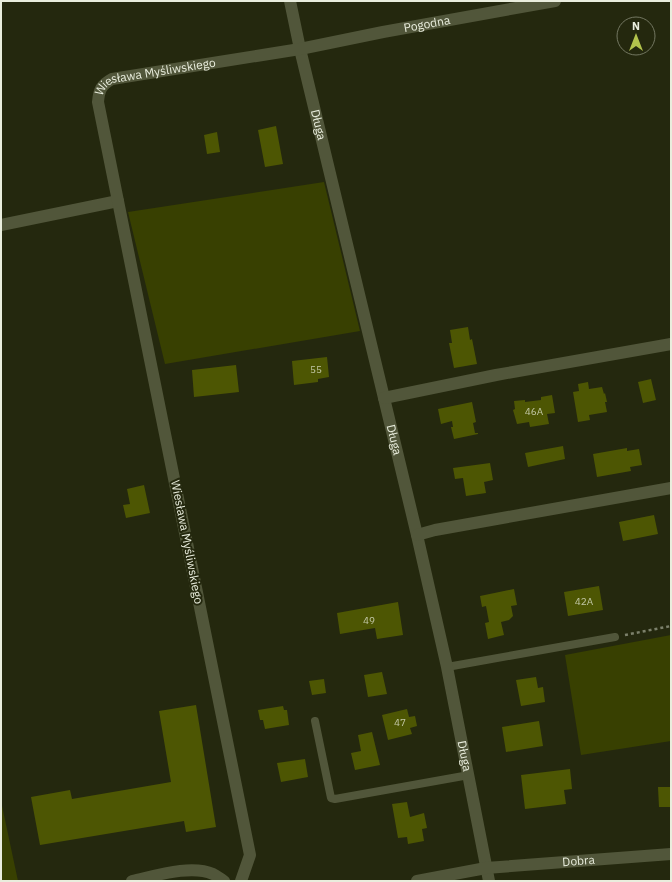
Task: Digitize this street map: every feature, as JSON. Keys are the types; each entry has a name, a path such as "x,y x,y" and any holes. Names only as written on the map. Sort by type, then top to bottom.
{"street":[{"name":"Długa","path":"290,1 300,49 417,535 447,667 489,881"},
{"name":"Pogodna","path":"300,49 383,32 555,1"},
{"name":"Wiesława Myśliwskiego","path":"241,881 250,855 98,102 99,93 104,84 112,79 300,49"},
{"path":"1,225 118,201"},
{"path":"384,398 496,375 671,344"},
{"path":"417,535 435,530 671,488"},
{"name":"Dobra","path":"417,881 486,868 671,854"},
{"path":"132,881 186,870 201,871 213,874 224,881"}],"lane":[{"path":"447,667 615,637"},
{"path":"315,721 330,798 335,799 468,775"}],"path":[{"path":"615,637 671,626"}],"green space":[{"path":"324,182 360,331 165,364 128,212"},
{"path":"671,635 671,741 581,755 565,655"},
{"path":"1,801 18,881 1,881"}],"building":[{"path":"276,126 283,164 265,167 258,130"},
{"path":"217,132 220,152 207,154 204,135"},
{"path":"468,327 477,364 454,368 449,343 452,343 450,330"},
{"path":"327,357 329,377 318,379 318,382 294,385 292,361"},
{"path":"236,365 239,392 194,397 192,370"},
{"path":"651,379 656,400 643,403 638,382"},
{"path":"588,382 589,389 602,387 607,402 605,402 607,412 589,415 590,420 578,422 573,392 579,391 578,384"},
{"path":"552,395 555,413 547,414 549,424 530,427 529,422 517,424 513,410 515,409 514,401 525,400 525,402 541,400 541,397"},
{"path":"472,402 476,422 473,423 475,433 478,434 454,439 451,427 453,427 452,421 441,424 438,409"},
{"path":"563,446 565,459 528,467 525,453"},
{"path":"627,448 627,451 639,449 642,465 630,467 631,471 597,477 593,454"},
{"path":"490,463 493,480 484,482 486,493 466,496 463,478 455,479 453,468"},
{"path":"144,485 150,513 126,518 123,505 130,504 127,489"},
{"path":"654,515 658,534 623,541 619,522"},
{"path":"599,586 603,610 568,616 564,592"},
{"path":"514,589 517,605 511,606 513,616 509,620 501,622 504,635 488,639 485,623 489,622 486,606 482,607 480,596"},
{"path":"398,602 403,635 377,639 375,628 340,634 337,613"},
{"path":"382,672 387,694 368,697 364,675"},
{"path":"536,677 538,688 543,687 545,702 521,706 516,680"},
{"path":"324,679 326,693 312,695 309,681"},
{"path":"196,705 216,827 186,832 184,821 40,845 31,797 70,790 72,799 171,782 159,711"},
{"path":"283,706 284,710 287,710 289,725 265,729 263,720 260,720 258,710"},
{"path":"407,709 409,717 415,716 417,726 410,728 412,734 388,740 382,715"},
{"path":"539,721 543,746 506,752 502,727"},
{"path":"372,732 380,765 355,770 351,753 361,751 358,735"},
{"path":"305,759 308,777 281,782 277,763"},
{"path":"570,769 572,789 564,790 566,804 525,809 521,775"},
{"path":"658,787 671,787 671,807 659,807"},
{"path":"407,802 410,817 424,813 427,828 422,829 424,841 408,844 407,837 398,838 392,804"}]}
